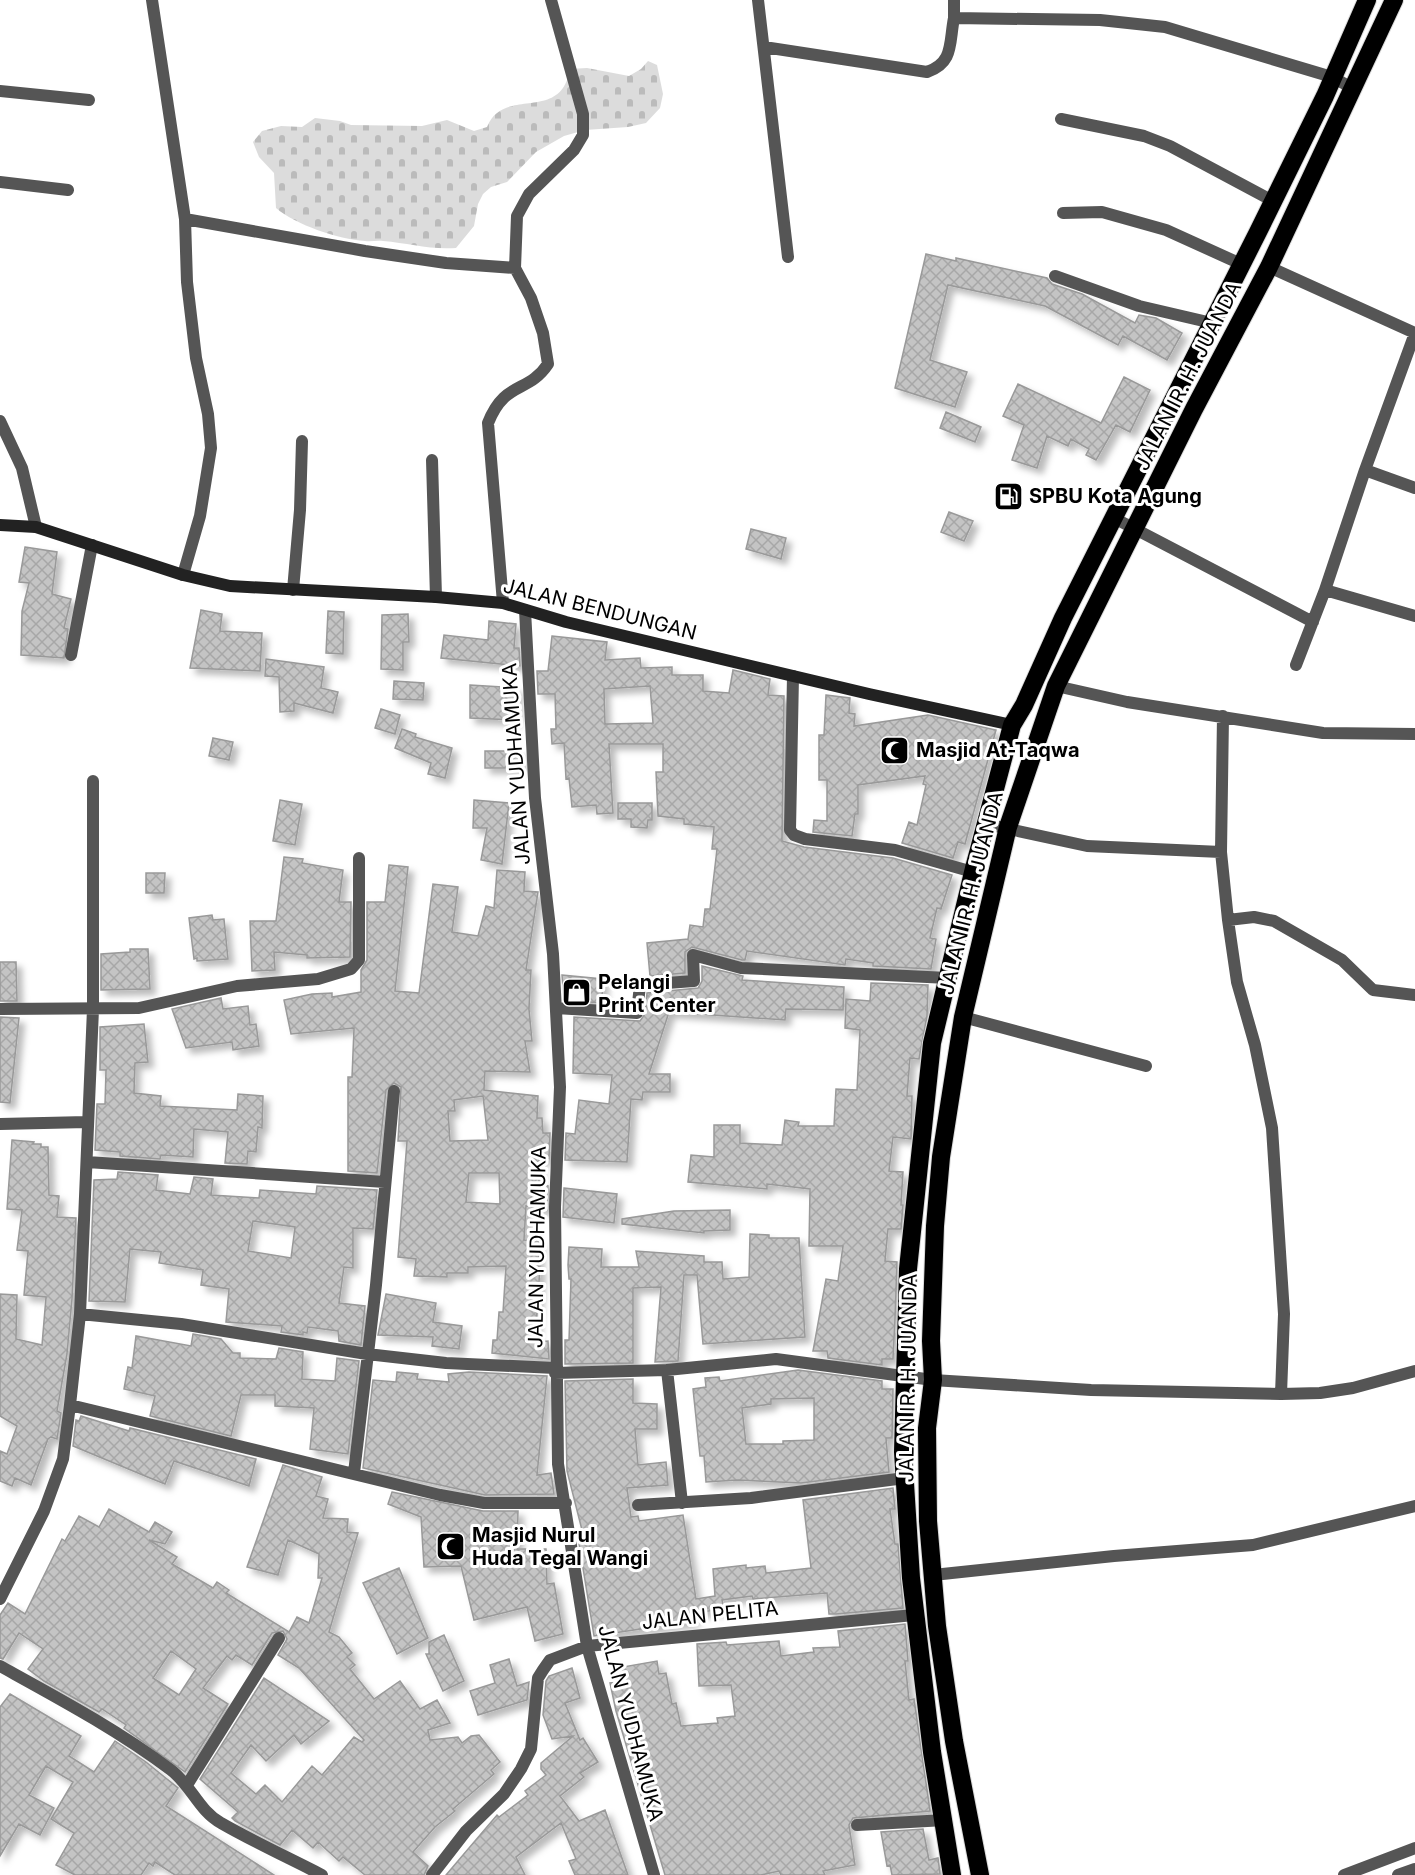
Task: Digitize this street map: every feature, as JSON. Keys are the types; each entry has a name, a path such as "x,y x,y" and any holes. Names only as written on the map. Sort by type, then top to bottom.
{"highway":[{"name":"JALAN IR. H. JUANDA","path":"952,1875 914,1615 905,1478 908,1269 932,1043 973,872 1012,725 1024,705 1062,618 1325,96 1367,0"},
{"name":"JALAN IR. H. JUANDA","path":"980,1875 945,1682 928,1521 927,1428 933,1380 931,1341 935,1226 941,1157 963,1017 1008,827 1056,686 1269,267 1394,0"},
{"path":"923,1684 945,1682"}],"street":[{"path":"152,0 185,219 189,303 196,358 208,414 211,448 200,516 183,575"},
{"path":"503,603 488,423 495,405 507,392 540,376 548,364 543,333 531,298 515,268 517,216 529,194 574,150 583,135 583,114 551,0"},
{"path":"758,0 788,257"},
{"path":"764,47 927,72 941,68 947,59 954,18 954,0"},
{"path":"954,18 1100,20 1165,27 1332,77 1354,89"},
{"path":"0,92 89,100"},
{"path":"1061,119 1144,136 1170,147 1273,201"},
{"path":"0,182 68,190"},
{"path":"1063,213 1102,212 1166,230 1241,264"},
{"path":"185,219 376,252 446,262 515,268"},
{"path":"1269,267 1415,333 1365,470 1325,590 1296,665"},
{"path":"1055,276 1139,306 1212,323"},
{"path":"0,420 22,468 36,527"},
{"path":"293,590 300,510 302,441"},
{"path":"432,460 436,597"},
{"path":"1365,470 1415,488"},
{"path":"1114,518 1313,622"},
{"name":"JALAN BENDUNGAN","path":"0,525 36,527 183,575 230,586 436,597 503,603 566,622 1012,725"},
{"path":"71,655 92,545"},
{"path":"1325,590 1415,616"},
{"name":"JALAN YUDHAMUKA","path":"525,610 535,798 553,954 560,1087 555,1207 555,1370 558,1464 587,1646 622,1774 654,1875"},
{"path":"793,676 790,830 794,836 895,850 973,872"},
{"path":"1056,686 1127,702 1323,733 1415,734"},
{"path":"1223,716 1221,852 1228,920 1237,982 1255,1045 1272,1128 1284,1314 1281,1394"},
{"path":"0,1599 44,1511 63,1459 70,1405 80,1314 93,1009 93,781"},
{"path":"986,824 1087,846 1221,852"},
{"path":"0,1009 139,1008 237,986 318,979 351,969 359,960 359,858"},
{"path":"1228,920 1254,917 1274,921 1342,960 1373,990 1415,995"},
{"path":"556,1008 637,1013 640,985 694,981 693,955 741,968 948,978"},
{"path":"963,1017 1146,1066"},
{"path":"354,1473 394,1091"},
{"path":"0,1124 87,1122"},
{"path":"87,1162 385,1182"},
{"path":"80,1314 181,1324 367,1354 446,1363 555,1370 667,1370 776,1359 905,1374 933,1380 1091,1390 1281,1394 1320,1393 1353,1388 1415,1371"},
{"path":"667,1370 682,1503"},
{"path":"70,1405 484,1503 566,1503"},
{"path":"638,1505 751,1498 905,1478"},
{"path":"933,1575 1113,1556 1253,1545 1415,1506"},
{"name":"JALAN PELITA","path":"432,1875 466,1831 504,1794 521,1769 531,1749 538,1678 550,1660 587,1646 914,1615"},
{"path":"187,1785 279,1638"},
{"path":"0,1666 91,1716 173,1771 187,1785 202,1808 219,1822 322,1875"},
{"path":"857,1825 945,1820"},
{"path":"1344,1875 1415,1848"},
{"path":"1398,1875 1415,1869"}],"green space":[{"path":"648,61 657,65 663,94 660,108 646,123 628,127 585,130 564,136 536,152 507,182 491,187 483,194 478,204 474,226 456,248 354,240 318,230 295,220 276,208 274,173 259,157 253,142 262,131 281,126 302,127 315,118 340,121 351,125 422,126 447,120 474,131 487,127 495,115 506,108 544,100 556,95 565,86 570,69 587,68 629,76 641,69"}],"building":[{"path":"926,254 956,261 956,258 1047,278 1052,284 1082,294 1135,323 1139,315 1156,318 1182,333 1167,360 1123,336 1118,345 1045,306 948,285 930,360 967,372 955,407 895,388"},
{"path":"1124,377 1150,390 1130,432 1116,425 1096,460 1086,455 1089,449 1071,439 1068,446 1047,436 1037,468 1012,460 1024,425 1003,416 1018,384 1101,423"},
{"path":"946,412 981,427 975,442 940,428"},
{"path":"949,512 973,521 964,541 941,532"},
{"path":"751,529 786,538 781,559 746,549"},
{"path":"25,547 57,552 52,594 71,599 64,628 68,629 64,658 21,655 22,611 29,583 19,582"},
{"path":"201,610 222,614 220,631 262,633 260,671 190,668"},
{"path":"328,611 344,612 343,654 326,653"},
{"path":"408,614 409,642 403,642 403,670 381,669 382,615"},
{"path":"489,621 516,624 514,648 519,648 520,666 441,658 444,635 488,640"},
{"path":"552,636 607,642 605,660 640,658 641,668 672,667 672,675 703,675 703,691 729,693 733,670 770,679 768,695 784,696 782,841 804,847 893,858 952,875 941,909 937,908 930,938 936,939 931,969 873,966 873,963 846,959 845,965 747,951 745,960 742,960 692,947 685,952 685,973 650,976 647,943 688,939 690,925 703,927 705,909 710,909 717,849 712,849 714,827 684,824 684,819 658,816 656,772 663,772 663,744 609,744 613,813 597,814 596,805 572,807 569,778 566,779 564,743 552,744 551,729 556,729 555,694 538,694 537,671 548,671","holes":["650,686 653,723 605,724 604,689"]},
{"path":"266,659 324,667 321,688 338,692 333,713 294,703 294,711 280,712 279,677 265,676"},
{"path":"394,681 424,683 423,700 393,699"},
{"path":"470,685 517,688 516,720 470,718"},
{"path":"826,695 850,698 849,713 855,714 854,726 928,715 996,730 965,844 958,842 953,858 902,843 909,822 917,825 926,785 923,784 925,776 858,785 858,814 855,814 852,836 813,832 814,820 827,821 827,780 819,780 819,735 824,735"},
{"path":"381,709 400,715 395,734 375,728"},
{"path":"402,729 416,734 415,737 452,748 445,778 428,774 431,763 395,748"},
{"path":"213,738 233,742 229,760 209,756"},
{"path":"485,751 520,751 520,768 485,768"},
{"path":"280,800 302,804 295,845 273,841"},
{"path":"474,800 509,803 502,864 481,860 487,828 473,828"},
{"path":"618,803 652,803 652,820 648,820 647,828 631,827 631,819 618,819"},
{"path":"284,857 303,859 302,863 343,870 339,902 351,902 350,957 307,958 307,955 274,952 275,970 252,971 250,921 276,921"},
{"path":"389,865 408,867 395,991 419,993 433,884 458,887 452,932 478,936 486,906 494,908 497,870 525,872 524,891 538,892 526,970 531,970 529,1009 532,1041 525,1041 530,1072 485,1071 484,1090 538,1096 537,1118 542,1118 543,1133 550,1133 549,1159 539,1159 539,1185 548,1186 547,1210 526,1206 524,1240 539,1241 538,1267 540,1267 535,1342 548,1341 549,1359 492,1353 493,1340 497,1340 499,1312 503,1312 506,1266 468,1267 468,1273 447,1273 447,1277 414,1276 416,1259 398,1257 407,1141 398,1141 401,1087 394,1083 386,1090 377,1173 348,1171 348,1077 352,1077 354,1028 291,1034 284,1000 312,994 332,993 332,997 361,992 361,970 367,960 367,902 385,902","holes":["483,1096 488,1140 450,1141 448,1111 455,1111 454,1100","469,1173 499,1173 500,1204 466,1202"]},
{"path":"146,873 165,873 164,893 146,893"},
{"path":"212,915 213,920 224,919 228,959 197,961 197,958 194,959 189,918"},
{"path":"130,949 148,949 150,989 101,990 101,954 130,952"},
{"path":"0,962 16,962 17,1001 0,1001"},
{"path":"702,966 743,976 742,980 844,987 843,1010 786,1009 785,1020 669,1012 649,1074 670,1074 670,1092 643,1092 642,1100 631,1099 627,1162 565,1160 566,1133 575,1134 579,1100 609,1104 612,1075 573,1073 574,1017 640,1021 645,1014 647,993 698,988 702,981"},
{"path":"562,975 603,979 602,1003 564,1000"},
{"path":"871,983 928,985 927,1016 919,1059 910,1058 907,1096 912,1096 911,1139 893,1137 889,1171 903,1172 901,1205 903,1205 901,1229 888,1229 885,1261 897,1262 895,1319 893,1359 882,1359 882,1365 828,1358 827,1351 813,1351 826,1279 838,1281 843,1246 809,1246 810,1189 767,1184 767,1189 688,1182 691,1155 714,1157 714,1125 740,1125 740,1143 782,1145 785,1120 799,1122 798,1126 834,1126 836,1089 857,1090 860,1030 845,1028 846,999 870,1001"},
{"path":"221,998 223,1009 248,1006 250,1025 256,1024 259,1046 233,1050 232,1042 186,1048 172,1009"},
{"path":"0,1017 19,1018 10,1103 0,1102"},
{"path":"144,1024 148,1062 135,1063 134,1093 161,1096 160,1106 237,1110 238,1094 263,1096 262,1128 258,1127 256,1152 248,1151 247,1164 225,1163 228,1132 194,1129 193,1157 161,1155 160,1159 120,1156 120,1152 95,1150 97,1104 105,1104 106,1070 100,1070 100,1027"},
{"path":"12,1140 34,1142 33,1144 41,1144 41,1147 48,1147 49,1195 59,1196 57,1217 76,1218 72,1299 67,1354 57,1411 61,1413 57,1439 51,1437 48,1439 31,1485 15,1478 12,1486 0,1481 0,1451 7,1454 17,1426 0,1416 0,1294 17,1295 16,1339 42,1345 46,1297 24,1295 28,1251 17,1250 22,1210 7,1209"},
{"path":"118,1172 158,1175 156,1190 190,1194 194,1177 213,1179 211,1195 259,1198 260,1190 316,1194 317,1186 377,1190 373,1229 353,1228 353,1268 344,1267 339,1303 365,1306 361,1345 339,1341 338,1331 308,1327 307,1333 303,1332 303,1335 281,1332 282,1326 226,1322 229,1289 201,1285 203,1270 159,1263 161,1252 130,1249 125,1302 89,1301 94,1180 117,1179","holes":["253,1221 295,1227 291,1258 248,1251"]},
{"path":"564,1188 617,1194 614,1223 563,1217"},
{"path":"730,1210 730,1230 704,1231 704,1233 622,1224 622,1219 674,1211"},
{"path":"750,1234 769,1235 769,1238 799,1238 805,1337 703,1344 697,1275 684,1275 678,1361 655,1362 661,1287 633,1288 633,1363 565,1364 565,1340 569,1340 571,1279 569,1279 568,1265 569,1247 602,1249 601,1267 639,1267 636,1251 704,1256 704,1262 722,1262 723,1279 749,1277"},
{"path":"386,1294 436,1303 433,1322 462,1326 459,1349 432,1346 433,1337 378,1335"},
{"path":"193,1334 221,1339 233,1353 240,1353 240,1358 276,1359 279,1348 303,1352 302,1379 335,1381 337,1358 359,1361 348,1454 310,1449 314,1408 275,1406 275,1395 241,1395 231,1436 150,1416 155,1396 124,1389 128,1367 132,1368 136,1336 191,1346"},
{"path":"798,1370 882,1381 882,1389 893,1389 892,1438 886,1438 889,1472 801,1483 738,1480 706,1482 704,1456 700,1456 693,1389 706,1387 705,1378 719,1377 720,1381","holes":["814,1398 814,1440 783,1441 783,1444 746,1444 742,1408 771,1404 771,1399"]},
{"path":"397,1372 418,1374 417,1379 449,1382 448,1374 469,1372 547,1376 537,1475 551,1473 554,1494 485,1495 363,1468 373,1380 396,1382"},
{"path":"633,1379 633,1403 657,1404 657,1429 635,1429 638,1465 666,1462 668,1485 627,1488 631,1517 638,1516 639,1521 683,1515 696,1599 715,1596 713,1569 746,1565 746,1568 765,1566 766,1573 811,1568 803,1500 893,1488 895,1509 890,1509 895,1544 898,1544 903,1608 829,1614 827,1593 753,1599 752,1596 722,1600 724,1609 693,1613 694,1621 594,1636 577,1531 582,1530 567,1471 565,1381"},
{"path":"81,1416 129,1431 130,1428 256,1459 249,1486 174,1461 165,1484 73,1446 76,1420 79,1421"},
{"path":"283,1465 322,1477 316,1496 328,1499 323,1518 348,1519 347,1532 358,1533 329,1632 339,1637 352,1653 347,1657 355,1665 350,1669 374,1699 400,1681 420,1709 437,1700 450,1723 428,1730 430,1740 458,1737 462,1743 471,1736 479,1735 500,1762 491,1770 494,1774 453,1809 455,1811 435,1827 413,1852 428,1866 424,1875 365,1875 343,1857 339,1861 318,1842 313,1848 292,1830 280,1845 235,1821 232,1818 238,1812 200,1779 264,1678 329,1721 301,1744 294,1735 266,1761 251,1745 231,1773 256,1794 265,1785 282,1802 312,1766 322,1775 354,1737 362,1742 364,1740 299,1668 278,1655 287,1639 283,1631 272,1633 252,1665 236,1655 232,1660 227,1656 203,1688 228,1704 185,1772 124,1728 126,1725 102,1709 99,1712 44,1681 28,1669 43,1649 19,1633 3,1659 0,1658 0,1615 8,1603 25,1614 62,1539 65,1541 79,1516 99,1527 109,1509 149,1532 155,1522 172,1532 165,1544 149,1540 177,1557 172,1564 213,1588 217,1582 229,1590 226,1593 289,1632 297,1617 309,1623 322,1578 318,1578 319,1554 288,1540 278,1575 247,1567","holes":["171,1651 196,1669 179,1695 153,1678"]},
{"path":"392,1492 483,1511 518,1511 517,1549 546,1549 547,1584 554,1583 563,1634 535,1641 527,1607 474,1620 461,1566 424,1567 421,1517 388,1504"},
{"path":"399,1568 428,1638 397,1654 363,1583"},
{"path":"905,1624 908,1661 905,1661 909,1700 914,1699 930,1811 853,1818 849,1825 855,1865 823,1871 825,1875 781,1875 779,1871 761,1875 665,1875 616,1711 610,1683 620,1682 617,1668 657,1661 659,1674 666,1673 672,1704 676,1703 681,1726 718,1723 717,1718 735,1716 731,1685 699,1686 697,1644 726,1642 727,1645 779,1641 781,1656 814,1652 813,1648 840,1647 838,1631"},
{"path":"444,1635 464,1681 443,1691 426,1654 429,1654 429,1642"},
{"path":"509,1659 517,1686 529,1682 527,1700 478,1715 470,1691 495,1683 490,1665"},
{"path":"572,1668 580,1698 565,1703 580,1740 583,1738 598,1762 580,1773 584,1777 560,1796 579,1821 605,1810 628,1875 575,1875 569,1861 576,1859 561,1823 516,1857 525,1875 446,1875 497,1815 499,1817 528,1795 525,1791 546,1775 541,1769 541,1763 573,1736 552,1739 543,1715 546,1681 549,1676"},
{"path":"10,1694 81,1736 69,1756 94,1772 115,1741 146,1762 178,1788 166,1806 274,1875 175,1875 155,1862 153,1866 149,1863 141,1875 75,1875 56,1865 74,1833 51,1819 73,1782 46,1766 29,1795 54,1808 40,1835 19,1824 0,1856 0,1707"},
{"path":"923,1829 929,1860 938,1858 940,1874 892,1875 890,1865 887,1866 881,1832"}],"place":[{"name":"SPBU Kota Agung","path":"1008,496"},
{"name":"Masjid At-Taqwa","path":"895,750"},
{"name":"Pelangi Print Center","path":"577,993"},
{"name":"Masjid Nurul Huda Tegal Wangi","path":"451,1546"}]}
